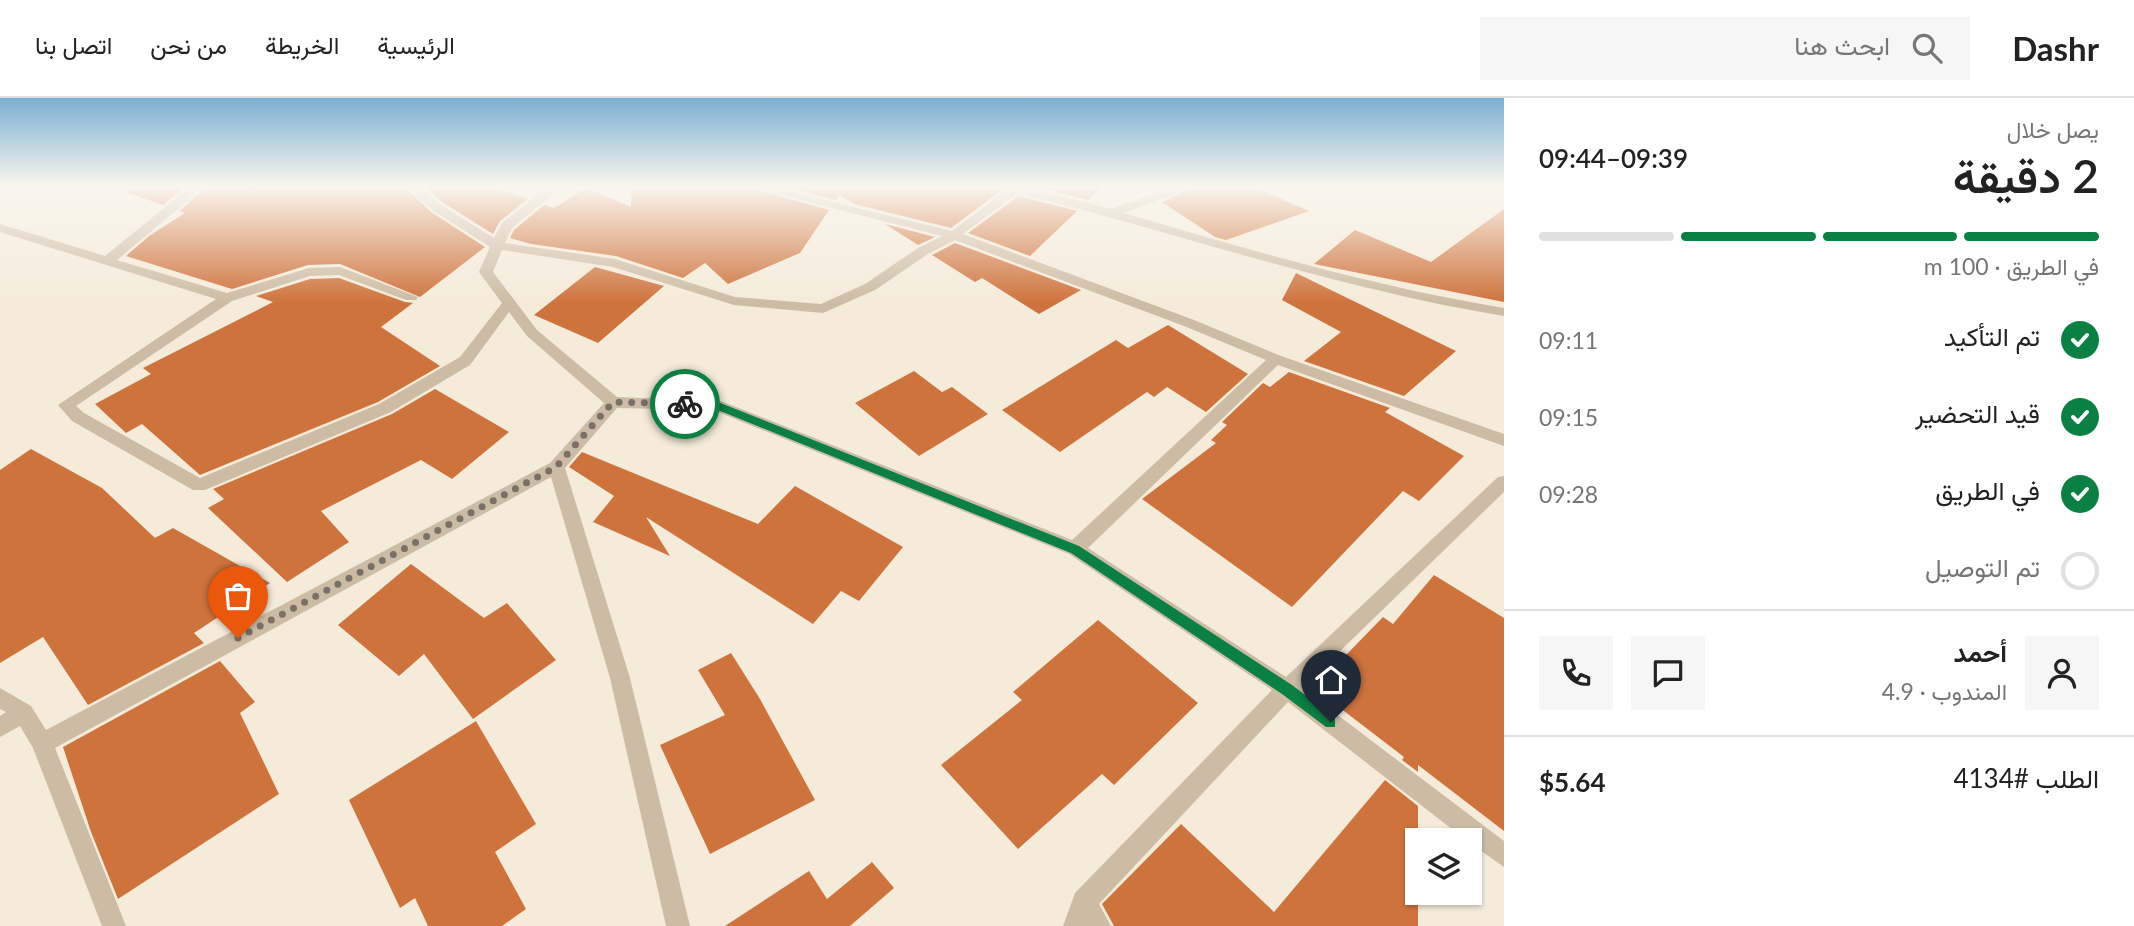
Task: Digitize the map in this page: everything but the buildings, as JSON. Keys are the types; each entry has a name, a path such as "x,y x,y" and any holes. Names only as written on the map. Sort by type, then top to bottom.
{"street":[{"path":"107,261 150,226"},
{"path":"465,226 496,245 615,263 734,301 823,309 870,287 966,226"},
{"path":"506,226 486,272 532,333 613,402 715,405 1075,549 1287,689 1504,855"},
{"path":"915,226 954,235 1189,323 1276,359 1504,440"},
{"path":"1154,226 1237,251 1461,305 1504,312"},
{"path":"0,228 227,298"},
{"path":"411,297 340,271 309,272 227,298 66,405 78,417 200,485 396,402 465,361 509,303"},
{"path":"1075,549 1276,359"},
{"path":"42,743 556,467 613,402"},
{"path":"556,467 620,678 678,926"},
{"path":"1074,926 1084,902 1287,689 1501,489"},
{"path":"0,697 24,713 42,743 114,926"},
{"path":"0,727 24,713"},
{"path":"1084,902 1099,926"}],"way so far":[{"path":"238,638 556,467 613,402 685,404"}],"route":[{"path":"685,404 715,405 1075,549 1287,689 1331,722"}]}
